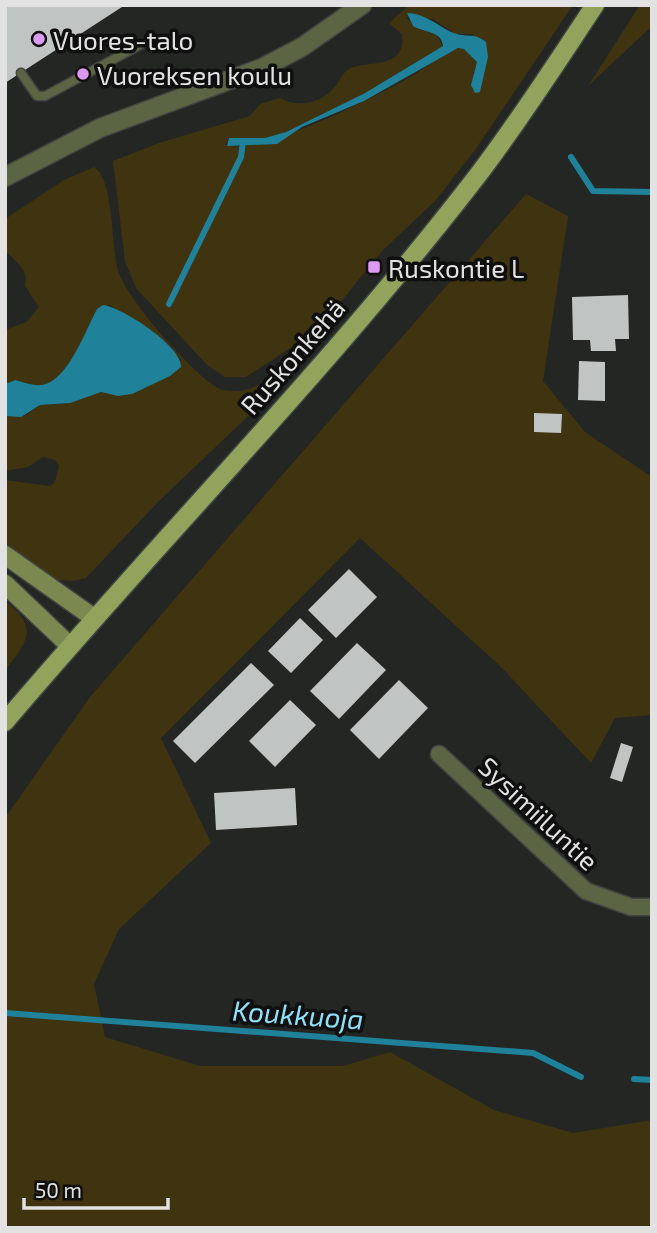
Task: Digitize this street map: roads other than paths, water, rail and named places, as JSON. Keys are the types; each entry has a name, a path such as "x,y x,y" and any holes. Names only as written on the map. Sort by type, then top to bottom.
{"main road":[{"name":"Ruskonkehä","path":"5,722 94,618 315,373 470,185 595,5"},
{"path":"5,555 94,618"},
{"path":"5,584 70,646"}],"street":[{"path":"5,176 100,128 262,68 302,47 362,5"},
{"name":"Sysimiiluntie","path":"439,754 586,891 632,907 652,907"}],"lane":[{"path":"21,73 37,96 45,96 140,45"}],"water":[{"path":"407,13 426,18 454,33 478,37 486,42 488,57 480,92 475,93 471,85 477,62 464,49 458,48 364,101 302,127 277,144 227,146 229,138 265,138 286,132 365,93 443,46 436,34 413,26"},
{"path":"103,305 112,307 150,329 172,349 181,367 170,376 132,394 118,396 101,392 70,403 40,405 21,417 5,416 6,384 15,380 42,385 60,374 82,341 97,309"}],"waterway":[{"path":"169,304 241,157 243,142"},
{"path":"571,157 593,191 652,192"},
{"name":"Koukkuoja","path":"5,1013 533,1053 581,1077"},
{"name":"Koukkuoja","path":"634,1079 652,1080"}],"place":[{"name":"Vuores-talo","path":"39,39"},
{"name":"Vuoreksen koulu","path":"83,74"},
{"name":"Ruskontie L","path":"374,267"}]}
